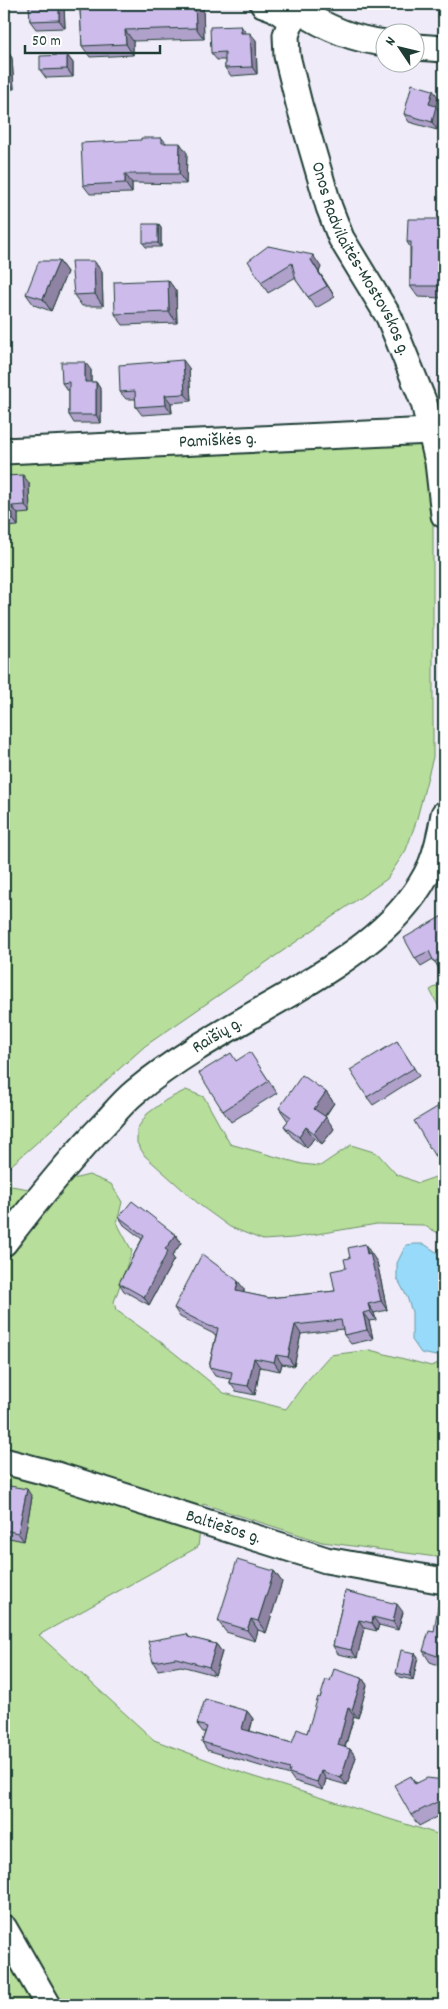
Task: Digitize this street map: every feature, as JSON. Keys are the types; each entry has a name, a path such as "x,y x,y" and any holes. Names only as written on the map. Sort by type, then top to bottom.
{"street":[{"path":"263,4 274,8 296,11 338,31 376,42"},
{"name":"Onos Radvilaitės-Mostovskos g.","path":"296,11 286,35 287,56 329,207 341,238 389,317 424,403 438,462 444,515"},
{"path":"426,47 444,49"},
{"name":"Pamiškės g.","path":"4,451 431,431"},
{"name":"Raišių g.","path":"4,1243 37,1199 134,1092 192,1052 343,961 368,942 397,914 418,887 430,867 439,844 444,814"},
{"name":"Baltiešos g.","path":"4,1461 66,1478 326,1560 444,1581"},
{"path":"4,1928 48,2005"}],"green space":[{"path":"414,422 433,490 433,757 416,822 406,850 387,879 145,1046 6,1170 11,1186 48,1192 73,1179 89,1175 111,1184 122,1202 117,1223 132,1251 114,1302 116,1310 157,1339 224,1393 286,1409 305,1383 330,1355 370,1350 431,1366 444,1361 444,1558 322,1542 203,1504 198,1547 39,1635 154,1740 248,1775 444,1836 444,2005 4,2005 4,442"},
{"path":"444,982 444,1017 430,990"},
{"path":"186,1090 204,1097 230,1144 302,1164 320,1166 351,1145 377,1153 396,1174 418,1183 444,1174 444,1236 423,1225 377,1224 293,1238 263,1240 230,1227 201,1206 145,1156 137,1143 137,1129 147,1114 166,1100"}],"water":[{"path":"424,1244 444,1257 444,1354 436,1356 421,1353 412,1340 412,1312 397,1278 397,1263 406,1245"}],"building":[{"path":"29,4 59,4 59,20 30,21"},
{"path":"141,4 195,4 196,28 125,30 126,44 82,46 80,9 141,6"},
{"path":"241,26 241,33 250,33 252,67 225,68 225,52 211,53 210,27"},
{"path":"4,50 7,50 8,81 4,82"},
{"path":"67,55 67,69 40,70 40,56"},
{"path":"412,84 433,90 429,104 436,106 432,122 404,114"},
{"path":"141,138 162,138 162,143 180,143 179,174 125,174 125,183 83,185 81,143 141,140"},
{"path":"408,219 444,219 444,286 410,286 411,242 407,242"},
{"path":"143,224 158,224 158,243 143,243"},
{"path":"268,246 313,255 311,260 327,286 308,297 296,280 292,263 261,282 248,261"},
{"path":"39,261 59,261 43,299 26,294"},
{"path":"71,261 94,261 95,294 74,295"},
{"path":"168,280 169,312 115,314 114,282"},
{"path":"442,323 444,323 444,360 442,360"},
{"path":"183,360 185,394 165,395 166,405 136,407 135,391 120,392 119,365"},
{"path":"61,362 85,362 85,382 96,382 96,415 69,415 69,382 62,383"},
{"path":"23,475 25,505 12,506 13,519 4,519 4,476"},
{"path":"444,915 444,957 434,962 429,951 415,958 404,938"},
{"path":"397,1041 414,1068 367,1097 350,1070"},
{"path":"250,1052 269,1081 223,1111 199,1073 231,1053 236,1061"},
{"path":"302,1075 326,1092 314,1109 326,1117 314,1133 306,1127 299,1137 284,1126 291,1117 279,1108"},
{"path":"444,1103 444,1149 434,1155 414,1121"},
{"path":"132,1201 176,1235 165,1249 168,1251 144,1297 119,1283 144,1236 119,1217"},
{"path":"365,1244 367,1254 370,1253 381,1301 368,1304 370,1311 363,1313 367,1330 344,1335 341,1320 295,1325 288,1357 276,1355 274,1362 254,1358 248,1386 230,1383 232,1372 209,1367 218,1328 209,1326 174,1308 202,1254 238,1281 236,1291 269,1298 335,1291 331,1271 346,1268 344,1259 350,1258 348,1248"},
{"path":"4,1485 27,1489 18,1533 4,1530"},
{"path":"237,1560 274,1571 258,1621 251,1619 247,1630 218,1621"},
{"path":"345,1591 397,1604 393,1622 373,1617 372,1623 359,1620 351,1650 333,1646"},
{"path":"438,1606 444,1607 443,1658 423,1651 429,1631 434,1632"},
{"path":"187,1634 188,1637 216,1644 209,1667 176,1658 153,1662 148,1641"},
{"path":"401,1650 415,1653 410,1676 396,1673"},
{"path":"334,1669 362,1678 352,1710 348,1708 338,1745 350,1749 341,1778 321,1771 317,1782 289,1773 290,1769 202,1742 207,1727 197,1724 205,1699 247,1711 242,1729 292,1743 297,1729 307,1733 318,1697 320,1698 326,1679 330,1681"},
{"path":"411,1776 415,1784 427,1778 444,1780 444,1801 439,1801 411,1815 394,1785"}]}
